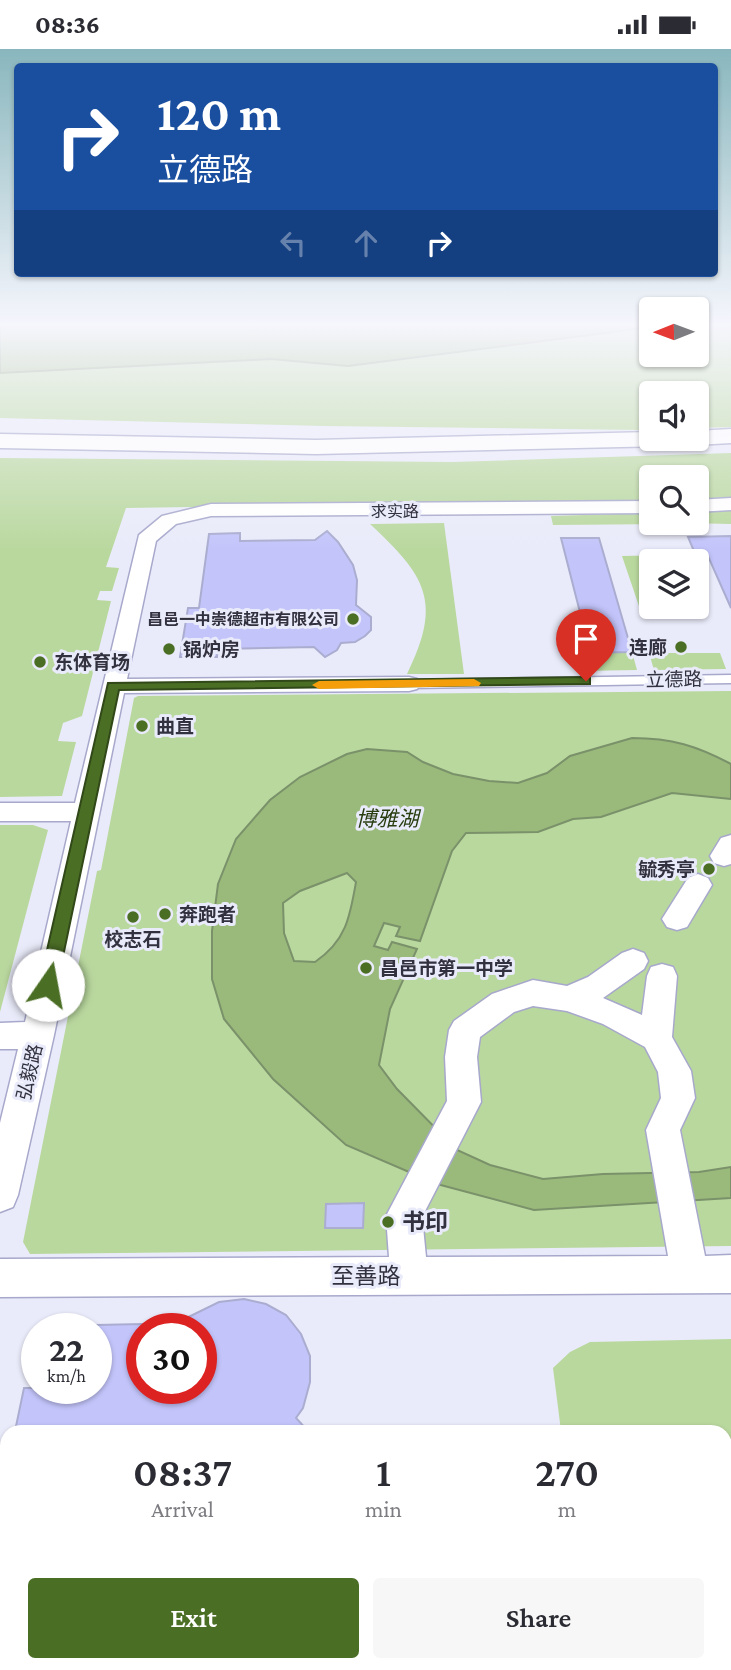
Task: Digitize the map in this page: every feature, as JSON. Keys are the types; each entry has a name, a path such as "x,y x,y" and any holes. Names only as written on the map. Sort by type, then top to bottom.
{"street":[{"path":"709,437 731,436"},
{"path":"0,441 316,447 639,440"},
{"path":"709,505 731,504"},
{"name":"求实路","path":"146,539 169,520 211,510 639,507"},
{"name":"弘毅路","path":"0,1195 38,1035 146,539"},
{"name":"立德路","path":"113,686 409,684"},
{"path":"0,812 85,812"},
{"path":"677,919 698,885"},
{"path":"569,999 599,986 633,961"},
{"path":"656,1038 662,976"},
{"path":"409,1276 404,1216 464,1102 461,1058 465,1030 503,1003 533,993 569,999 614,1015 656,1038 674,1071 678,1098 663,1130 690,1275"},
{"path":"0,1036 38,1035"},
{"name":"至善路","path":"0,1278 731,1274"}],"lane":[{"name":"立德路","path":"409,684 731,679"}],"shaded area":[{"path":"0,399 639,399 639,430 0,418"},
{"path":"709,399 731,399 731,427 709,428"},
{"path":"731,453 731,497 709,498 709,465 639,465 639,500 126,508 106,567 119,568 112,591 100,591 97,600 111,601 82,716 63,723 58,741 76,742 62,796 0,797 0,458 452,462"},
{"path":"731,509 731,524 709,524 709,510"},
{"path":"639,513 639,524 553,525 551,516"},
{"path":"444,523 464,674 407,674 424,628 426,609 423,591 416,575 404,559 370,524"},
{"path":"622,556 639,556 639,606"},
{"path":"632,652 637,670 581,671 577,653"},
{"path":"649,653 720,653 726,669 654,670"},
{"path":"731,691 731,1246 30,1254 23,1242 134,698"},
{"path":"0,825 33,825 48,830 0,1012"},
{"path":"731,1339 731,1425 560,1425 553,1368 570,1352 590,1342"}],"water":[{"name":"博雅湖","path":"632,738 684,744 731,764 731,799 672,793 601,817 573,819 538,832 466,833 452,851 420,941 396,936 400,927 384,923 374,946 388,950 392,942 417,949 390,1009 379,1065 397,1089 457,1150 490,1165 543,1179 603,1174 699,1172 731,1167 731,1198 534,1210 437,1184 346,1145 273,1079 224,1019 212,979 212,931 218,884 236,839 270,800 300,777 347,754 367,749 407,752 423,762 453,774 518,783 547,773 570,756","holes":["347,873 356,882 349,917 334,946 315,962 294,961 284,933 283,903 300,891"]}],"building":[{"path":"327,531 353,565 357,580 356,605 371,617 371,630 365,636 355,642 341,643 337,650 325,657 314,647 218,649 217,657 180,657 188,608 199,608 209,534 240,533 240,541 315,540"},
{"path":"731,536 731,608 709,558 709,549 693,549 688,537"},
{"path":"561,538 599,538 632,652 577,653 573,632 585,632"},
{"path":"364,1203 363,1228 325,1228 326,1204"},
{"path":"244,1299 266,1304 286,1315 301,1334 310,1356 310,1382 303,1408 296,1418 302,1425 16,1425 21,1402 112,1404 112,1325 126,1324 126,1404 217,1404 217,1313 197,1313 219,1302"}],"slow traffic":[{"path":"319,685 474,683"}],"place":[{"name":"昌邑一中崇德超市有限公司","path":"353,619"},
{"name":"连廊","path":"681,647"},
{"name":"锅炉房","path":"169,649"},
{"name":"东体育场","path":"40,662"},
{"name":"曲直","path":"142,726"},
{"name":"毓秀亭","path":"709,869"},
{"name":"奔跑者","path":"165,914"},
{"name":"校志石","path":"133,917"},
{"name":"昌邑市第一中学","path":"366,968"},
{"name":"书印","path":"388,1222"}],"route":[{"path":"48,985 113,686 586,681"}]}
